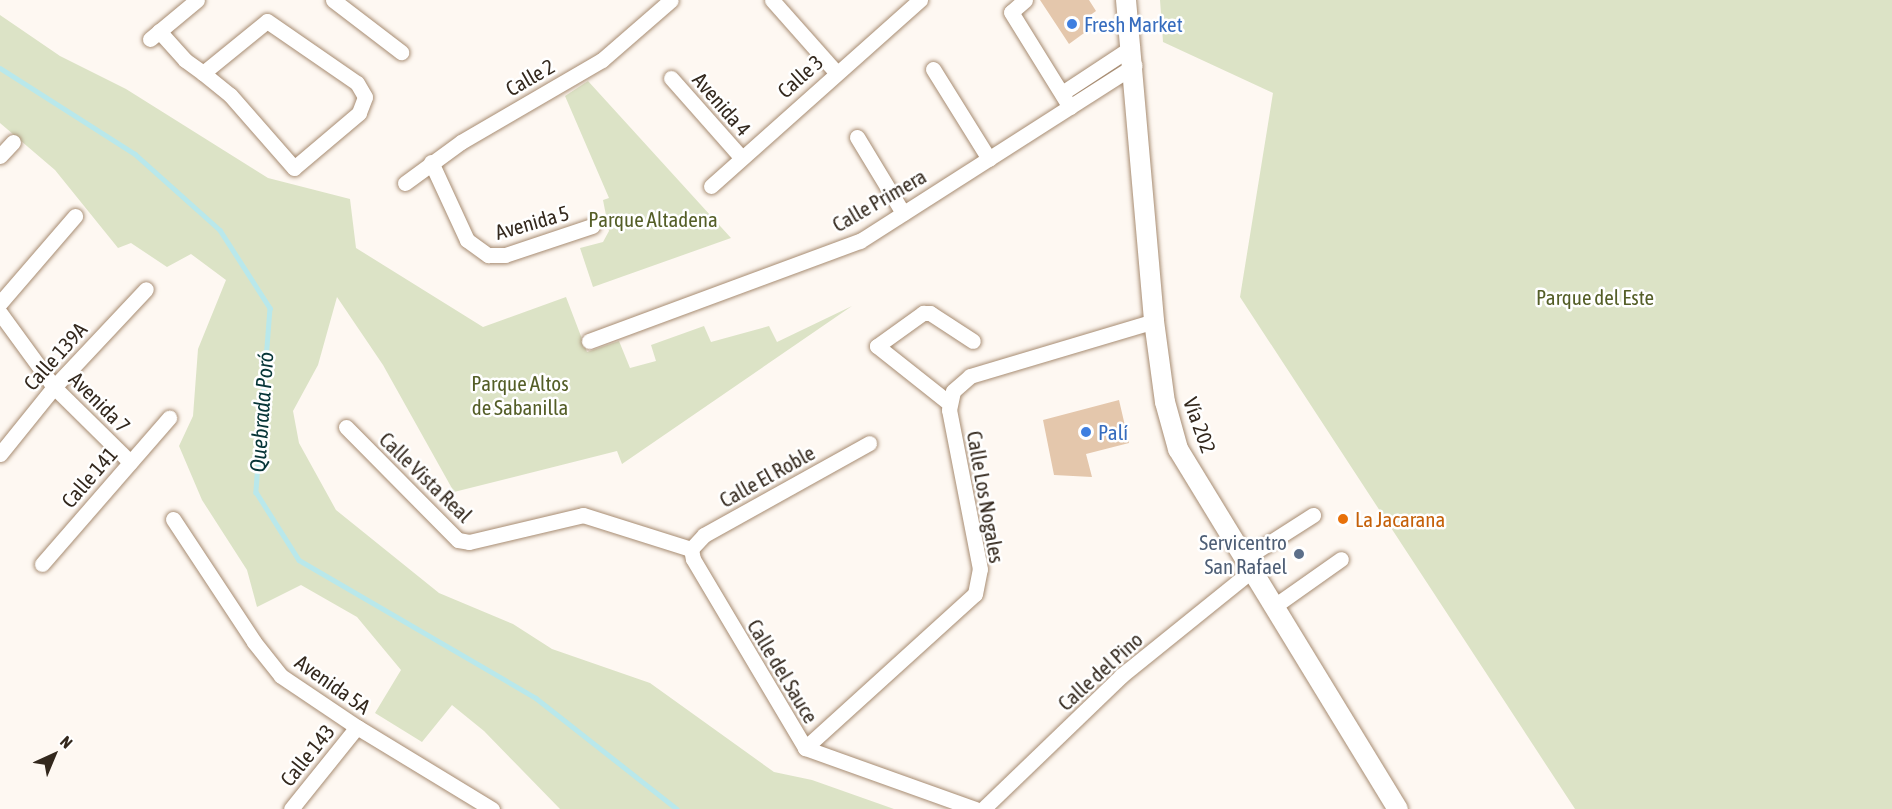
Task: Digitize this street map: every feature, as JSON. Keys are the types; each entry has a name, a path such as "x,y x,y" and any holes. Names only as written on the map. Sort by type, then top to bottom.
{"main road":[{"name":"Vía 202","path":"1126,0 1133,56 1154,321 1165,402 1179,449 1247,565 1398,809"}],"street":[{"path":"197,0 155,35 230,95 294,168 364,106 364,93 357,83 271,22 260,24 203,73"},
{"path":"333,0 401,52"},
{"name":"Calle 2","path":"405,183 431,162 602,60 671,0"},
{"path":"772,0 836,72"},
{"name":"Calle 3","path":"711,186 836,72 920,0"},
{"path":"1025,0 1011,12 1066,100"},
{"name":"Calle Primera","path":"589,341 860,241 989,159 1066,100 1133,56"},
{"path":"933,69 989,159"},
{"name":"Avenida 4","path":"671,78 741,158"},
{"path":"857,137 903,213"},
{"path":"0,156 13,142"},
{"name":"Avenida 5","path":"431,162 467,240 488,255 505,255 592,226"},
{"path":"0,303 75,216"},
{"name":"Calle 139A","path":"0,454 54,387 146,289"},
{"name":"Avenida 7","path":"0,313 54,387 130,462"},
{"path":"973,341 930,313 923,314 877,345 949,403 953,392 970,376 1154,321"},
{"name":"Calle Los Nogales","path":"805,748 975,594 980,569 949,403"},
{"name":"Calle 141","path":"42,564 169,418"},
{"name":"Calle Vista Real","path":"346,427 458,540 469,542 583,515 691,549"},
{"name":"Calle El Roble","path":"691,549 704,535 869,443"},
{"name":"Calle del Pino","path":"983,809 1121,676 1247,565 1313,515"},
{"name":"Avenida 5A","path":"172,519 254,642 281,676 484,807"},
{"name":"Calle del Sauce","path":"691,549 710,589 805,748 975,809"},
{"path":"1274,607 1341,559"},
{"name":"Calle 143","path":"291,809 357,727"}],"green space":[{"name":"Parque del Este","path":"1160,0 1892,0 1892,809 1575,809 1240,297 1273,93 1163,42"},
{"name":"Parque Altos de Sabanilla","path":"0,15 60,56 126,89 268,178 350,199 356,248 483,327 566,297 587,352 619,341 630,368 656,361 651,345 704,326 711,342 769,326 777,342 852,306 622,464 617,451 454,492 383,365 337,297 318,365 293,411 299,443 336,510 439,593 513,624 552,649 650,683 774,772 812,780 894,809 560,809 484,731 452,705 422,742 375,713 401,670 357,617 301,585 257,607 247,570 202,500 179,446 193,416 198,349 226,280 191,254 167,267 131,243 118,248 55,170 0,123"},
{"name":"Parque Altadena","path":"588,81 731,238 593,287 580,248 603,242 609,231 603,200 609,198 565,96"}],"building":[{"name":"Fresh Market","path":"1040,0 1089,0 1096,11 1085,19 1091,28 1069,44"},
{"name":"Palí","path":"1119,400 1129,443 1086,454 1092,477 1054,475 1043,420"}],"waterway":[{"name":"Quebrada Poró","path":"0,68 135,154 220,230 270,308 256,492 299,560 536,698 677,809"}],"place":[{"name":"Fresh Market","path":"1072,24"},
{"name":"Palí","path":"1086,432"},
{"name":"La Jacarana","path":"1343,519"},
{"name":"Servicentro San Rafael","path":"1299,554"}]}
